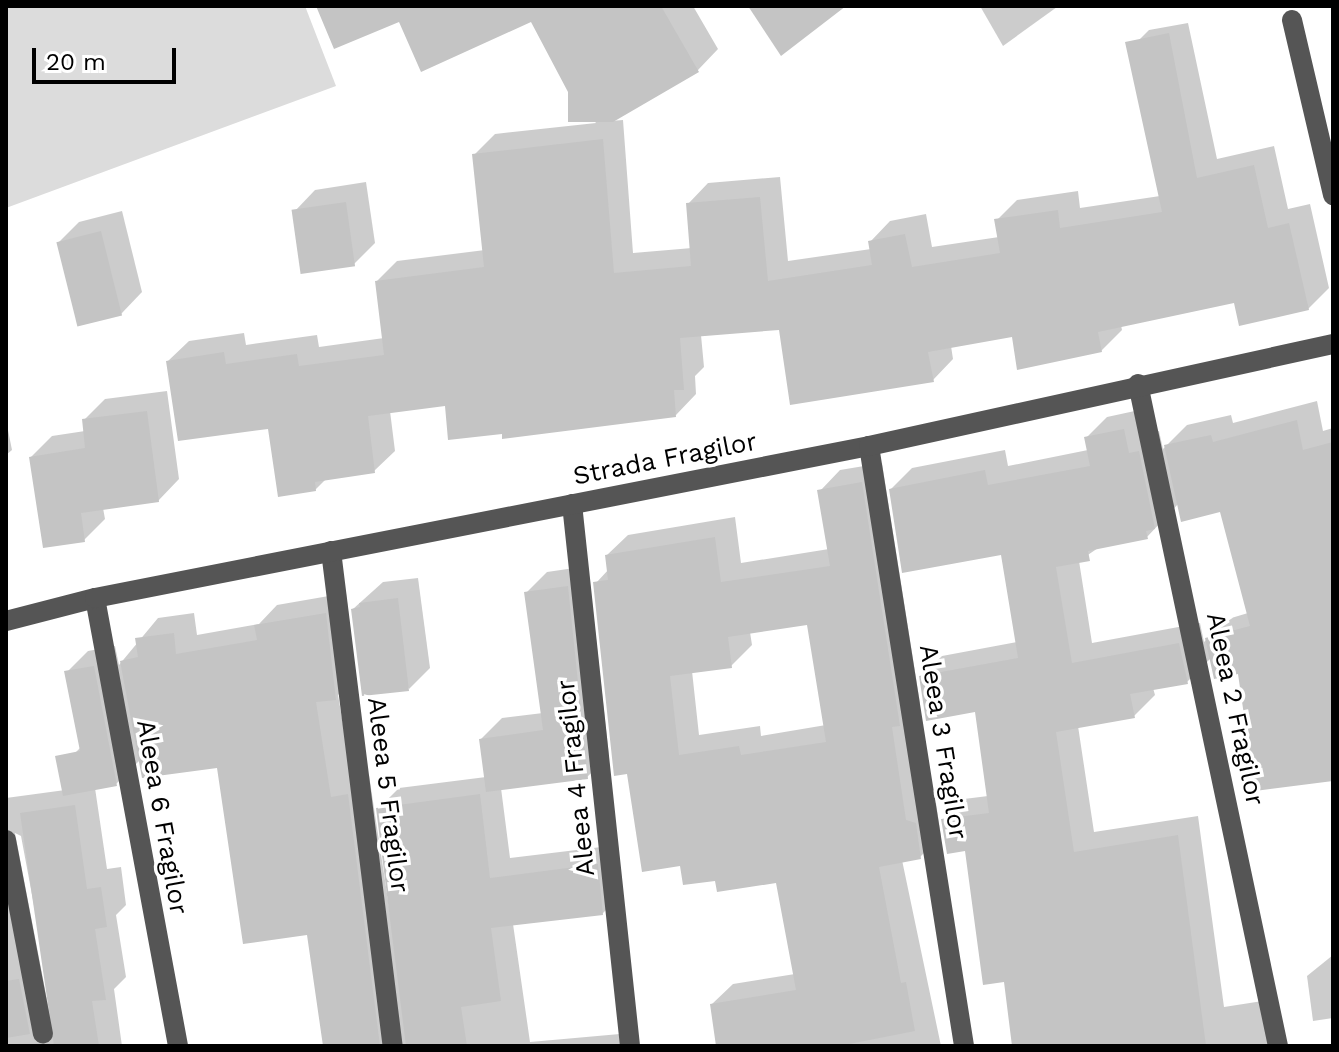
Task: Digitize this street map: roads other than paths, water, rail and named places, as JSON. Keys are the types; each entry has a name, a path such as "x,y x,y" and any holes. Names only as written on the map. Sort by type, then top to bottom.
{"street":[{"path":"1292,20 1333,195"},
{"name":"Strada Fragilor","path":"6,621 95,598 869,446 1138,384 1333,344"},
{"name":"Aleea 2 Fragilor","path":"1138,384 1278,1046"},
{"name":"Aleea 3 Fragilor","path":"869,446 964,1046"},
{"name":"Aleea 4 Fragilor","path":"572,504 630,1046"},
{"name":"Aleea 5 Fragilor","path":"331,551 393,1046"},
{"name":"Aleea 6 Fragilor","path":"95,598 178,1046"},
{"path":"6,840 43,1034"}]}
